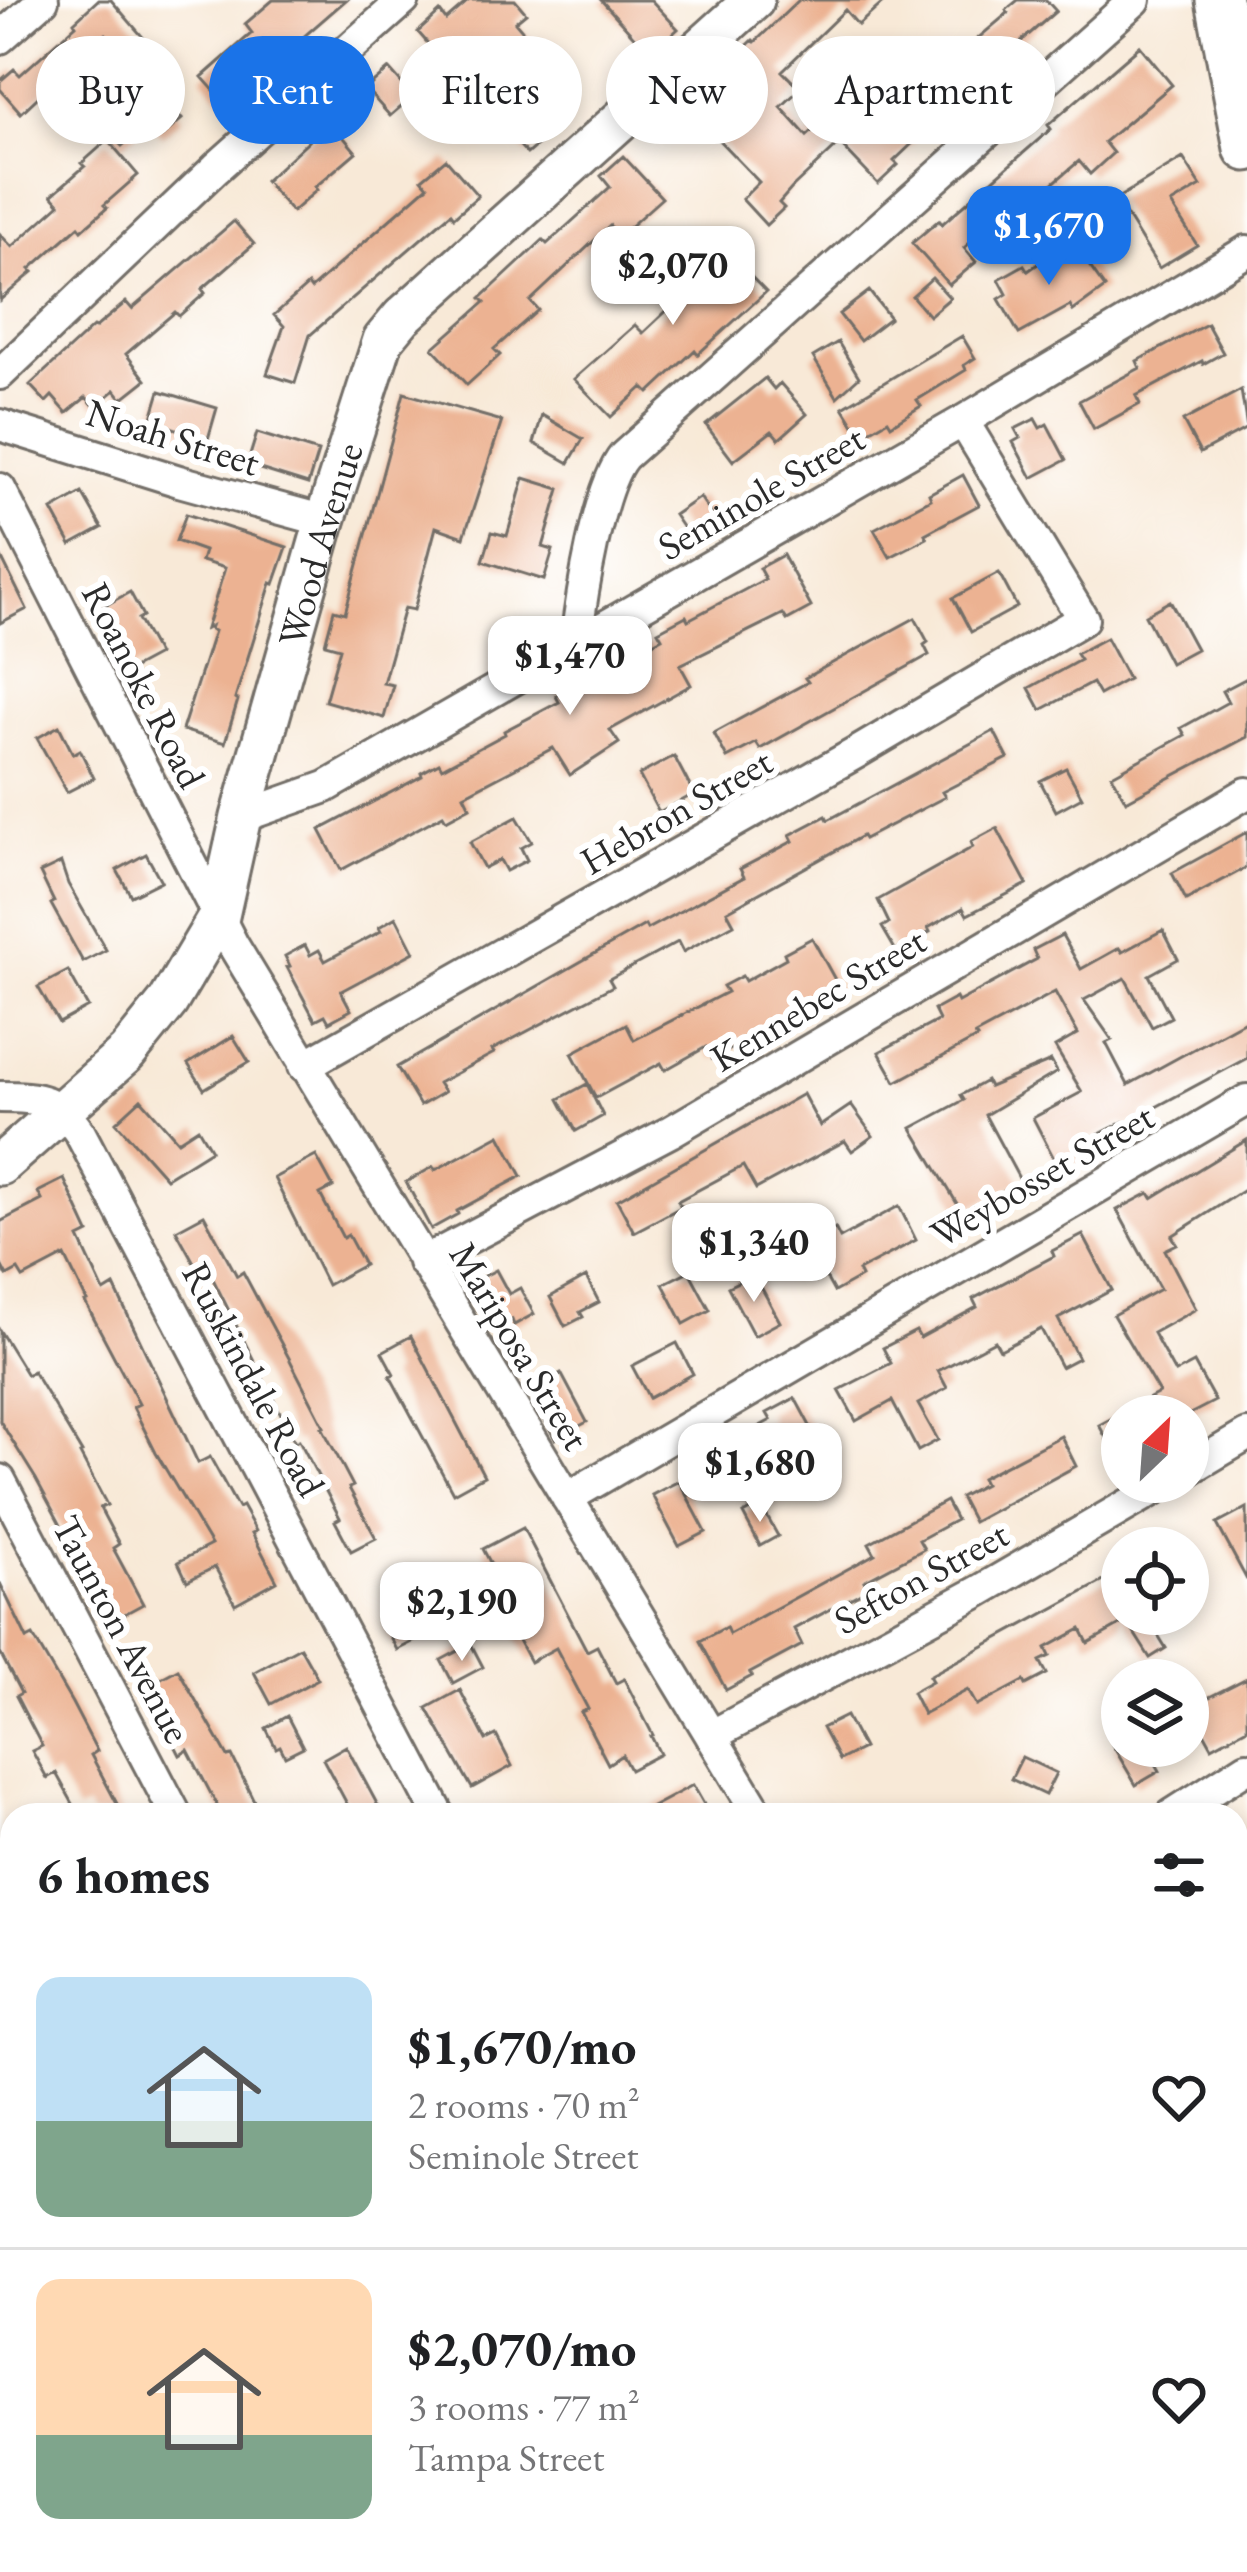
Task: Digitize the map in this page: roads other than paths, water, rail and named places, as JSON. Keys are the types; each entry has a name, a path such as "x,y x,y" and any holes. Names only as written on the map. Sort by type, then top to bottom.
{"main road":[{"name":"Wood Avenue","path":"0,1165 127,1053 168,1002 219,916 241,817 325,521 383,340 402,316 754,0"},
{"path":"1219,0 1238,51 1247,148"}],"street":[{"path":"0,38 43,0"},
{"path":"0,374 216,168 404,0"},
{"path":"576,642 605,494 616,464 1135,0"},
{"name":"Seminole Street","path":"241,817 326,787 963,422 1247,251"},
{"name":"Hebron Street","path":"304,1066 856,754 1083,619 963,422"},
{"name":"Noah Street","path":"0,424 325,521"},
{"name":"Roanoke Road","path":"0,489 219,916"},
{"name":"Kennebec Street","path":"422,1262 670,1132 1247,793"},
{"name":"Mariposa Street","path":"219,916 304,1066 752,1803"},
{"path":"0,1096 29,1097 64,1109"},
{"name":"Weybosset Street","path":"566,1498 1247,1100"},
{"path":"0,1109 30,1138"},
{"name":"Ruskindale Road","path":"64,1109 433,1803"},
{"path":"1209,1458 1247,1435"},
{"name":"Taunton Avenue","path":"0,1480 170,1803"},
{"name":"Sefton Street","path":"711,1736 978,1592 1131,1503"},
{"path":"1191,1803 1247,1767"}]}
